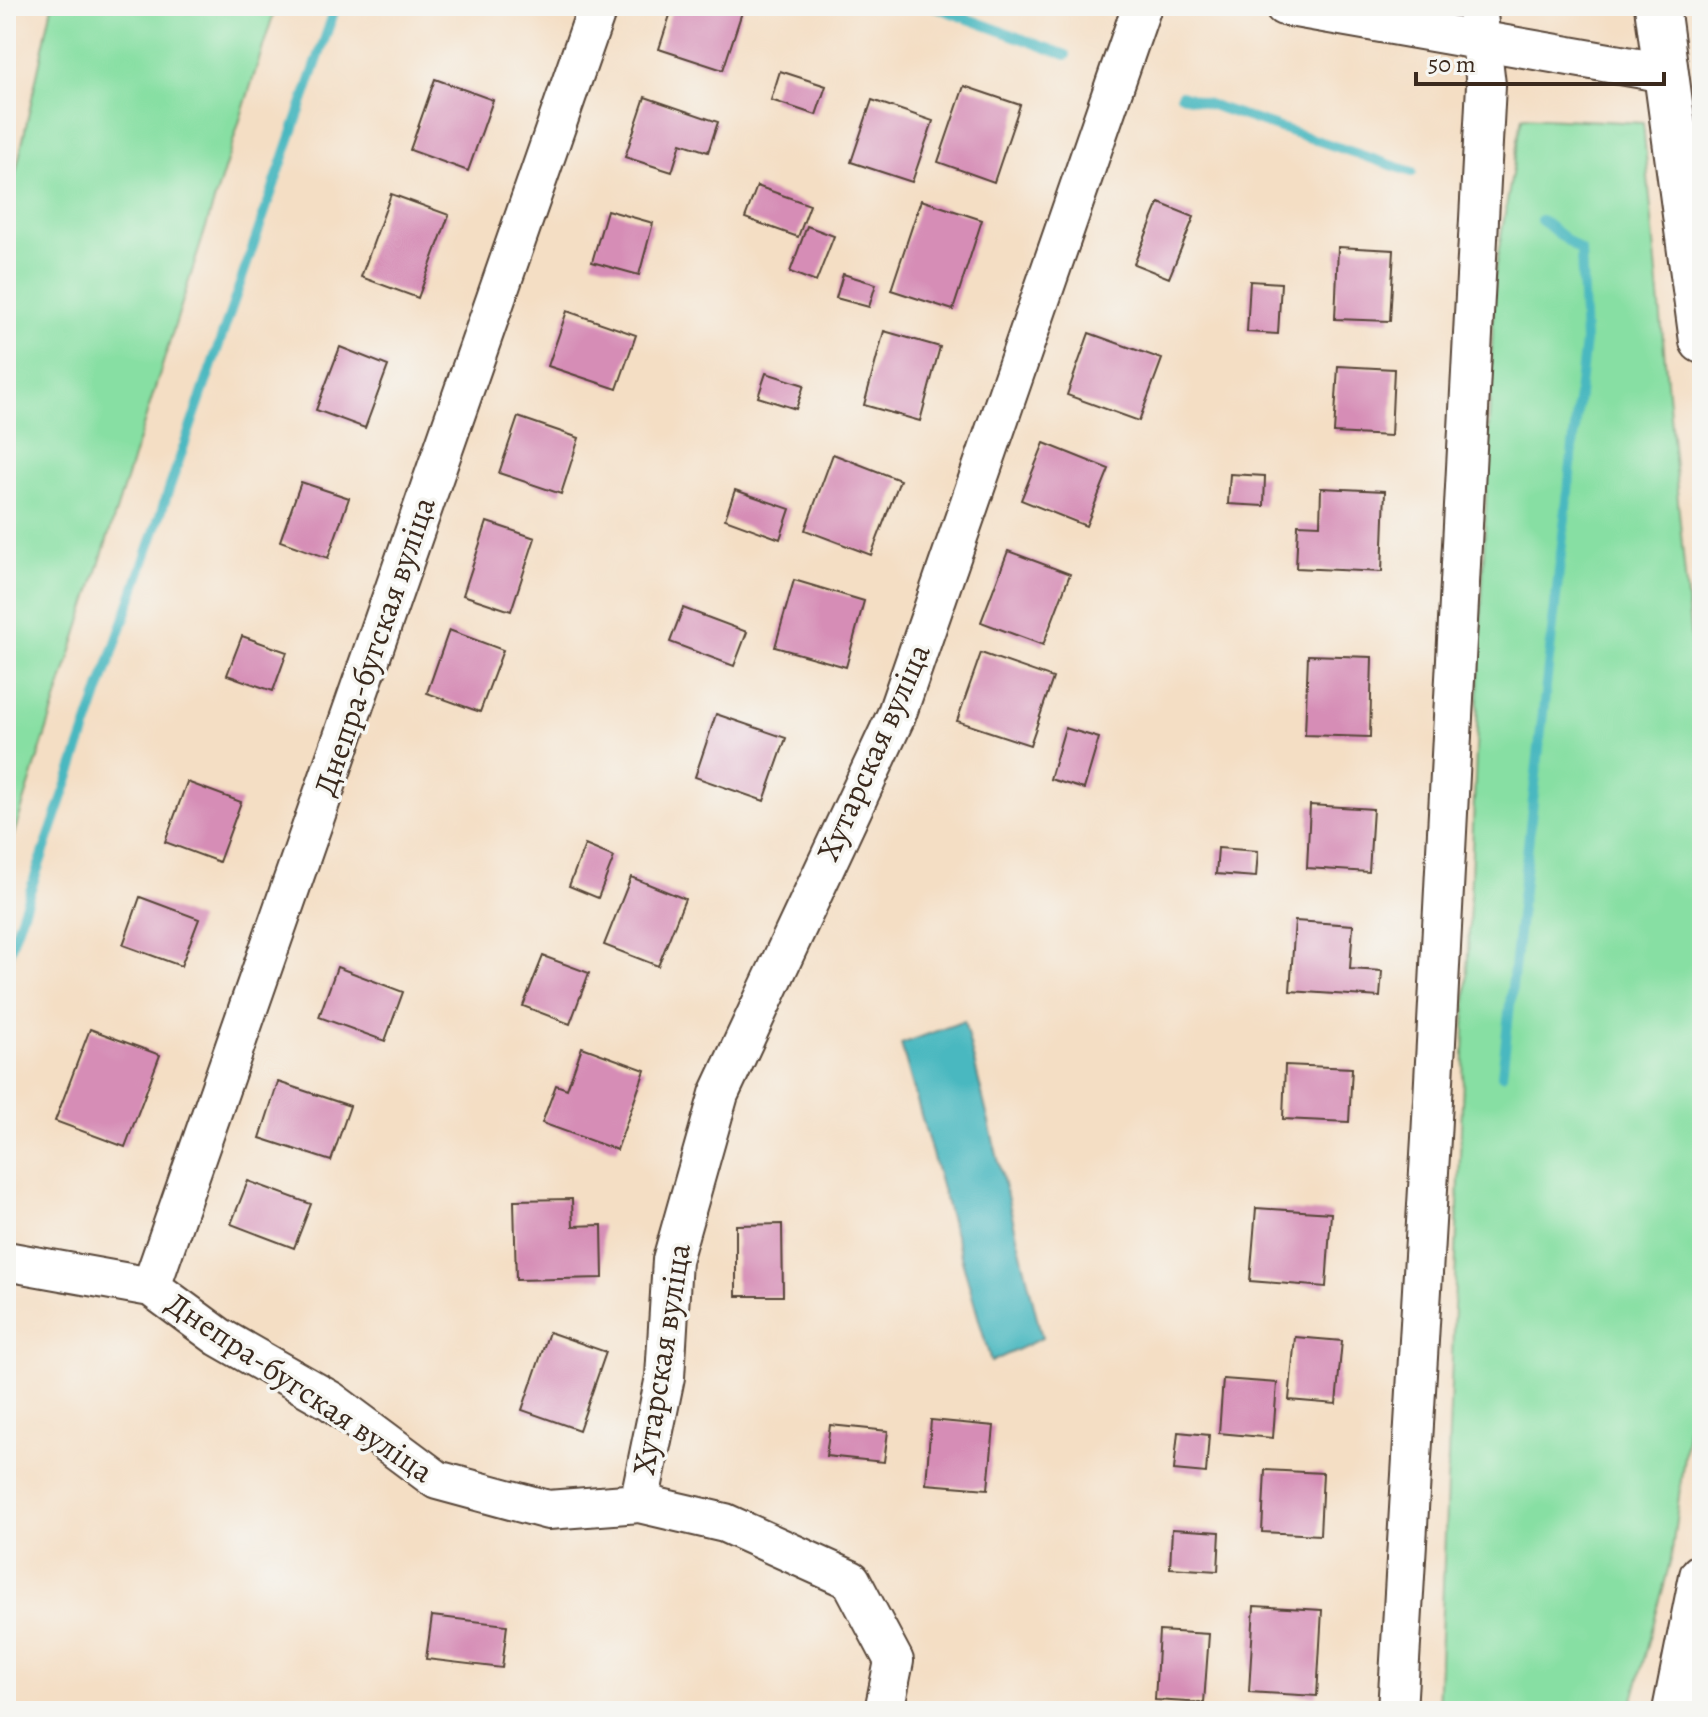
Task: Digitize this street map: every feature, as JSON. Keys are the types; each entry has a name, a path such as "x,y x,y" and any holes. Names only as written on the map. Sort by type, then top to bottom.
{"main road":[{"path":"1657,6 1702,341"},
{"path":"1675,1711 1702,1576"}],"street":[{"name":"Днепра-бугская вуліца","path":"151,1287 598,6"},
{"name":"Хутарская вуліца","path":"639,1503 665,1377 672,1260 719,1094 896,716 1142,6"},
{"path":"1284,6 1479,23 1666,73"},
{"path":"1397,1711 1431,1138 1486,85 1479,23"},
{"name":"Днепра-бугская вуліца","path":"6,1261 151,1287 219,1337 331,1401 437,1480 548,1510 639,1503 725,1523 851,1580 894,1661 884,1711"}],"green space":[{"path":"52,6 276,6 6,859 6,218"},
{"path":"1522,117 1643,123 1702,760 1702,1314 1671,1559 1630,1711 1438,1711 1495,270"}],"water":[{"path":"964,1021 1042,1338 991,1362 901,1044"}],"building":[{"path":"673,6 744,6 723,70 659,49"},
{"path":"780,71 826,86 816,115 771,100"},
{"path":"435,79 493,100 468,171 410,150"},
{"path":"964,86 1020,105 994,182 938,162"},
{"path":"645,97 718,122 708,152 681,143 672,172 625,157"},
{"path":"872,100 933,121 912,182 851,162"},
{"path":"757,186 810,205 798,237 745,218"},
{"path":"391,194 449,215 418,298 361,277"},
{"path":"921,200 982,220 953,310 891,290"},
{"path":"1159,203 1194,217 1169,278 1134,264"},
{"path":"607,210 653,223 639,275 592,262"},
{"path":"807,226 834,236 816,282 790,272"},
{"path":"1338,247 1394,250 1390,321 1335,319"},
{"path":"843,274 876,284 869,307 836,298"},
{"path":"1250,281 1281,283 1278,334 1247,332"},
{"path":"567,311 636,335 617,389 548,366"},
{"path":"884,331 940,347 920,421 864,405"},
{"path":"1089,333 1162,359 1139,421 1067,395"},
{"path":"340,347 388,366 365,428 316,410"},
{"path":"1338,366 1394,369 1391,436 1334,433"},
{"path":"766,373 804,385 796,409 758,397"},
{"path":"518,417 579,438 561,494 499,473"},
{"path":"1044,443 1109,469 1086,526 1021,500"},
{"path":"833,454 900,480 871,555 805,530"},
{"path":"1230,474 1265,476 1264,506 1228,504"},
{"path":"301,482 349,498 328,558 280,541"},
{"path":"1321,488 1385,491 1382,572 1296,568 1298,524 1320,525"},
{"path":"735,490 790,509 780,539 725,519"},
{"path":"487,522 535,538 511,611 463,595"},
{"path":"1008,551 1070,574 1043,645 981,622"},
{"path":"794,580 864,601 846,667 775,647"},
{"path":"683,608 747,632 734,666 670,642"},
{"path":"449,630 503,650 480,712 427,693"},
{"path":"242,636 287,652 273,691 227,675"},
{"path":"981,653 1053,678 1030,745 957,721"},
{"path":"1308,655 1372,657 1370,737 1305,735"},
{"path":"716,714 786,738 764,801 695,777"},
{"path":"1065,728 1099,738 1084,789 1050,779"},
{"path":"187,782 241,802 219,862 165,842"},
{"path":"1310,805 1373,809 1369,872 1307,868"},
{"path":"585,845 614,857 598,898 569,886"},
{"path":"1218,848 1258,851 1256,877 1216,874"},
{"path":"631,877 685,899 658,966 604,945"},
{"path":"140,897 199,919 181,966 123,945"},
{"path":"1295,921 1353,925 1350,969 1382,971 1380,997 1290,991"},
{"path":"543,956 589,973 570,1024 523,1006"},
{"path":"337,967 403,992 385,1041 319,1017"},
{"path":"90,1029 160,1055 125,1147 55,1121"},
{"path":"582,1047 645,1070 617,1150 542,1123 556,1085 567,1089"},
{"path":"1285,1065 1352,1068 1349,1122 1283,1119"},
{"path":"278,1082 350,1106 331,1161 260,1138"},
{"path":"248,1181 311,1204 294,1248 231,1224"},
{"path":"572,1199 573,1226 602,1225 603,1278 516,1280 514,1200"},
{"path":"1256,1208 1331,1213 1326,1287 1250,1281"},
{"path":"782,1224 783,1296 736,1296 736,1225"},
{"path":"549,1332 606,1352 579,1430 522,1410"},
{"path":"1295,1337 1342,1341 1336,1404 1289,1400"},
{"path":"1223,1379 1277,1383 1273,1438 1219,1433"},
{"path":"931,1420 994,1426 988,1489 926,1484"},
{"path":"830,1425 888,1431 884,1462 826,1456"},
{"path":"1178,1432 1209,1435 1206,1473 1174,1470"},
{"path":"1265,1470 1323,1473 1320,1535 1262,1532"},
{"path":"1172,1529 1220,1532 1218,1571 1170,1568"},
{"path":"1254,1606 1322,1610 1317,1696 1249,1692"},
{"path":"432,1616 507,1625 502,1668 426,1659"},
{"path":"1159,1631 1209,1634 1204,1703 1155,1700"}],"waterway":[{"path":"6,961 336,6"},
{"path":"933,6 1066,55"},
{"path":"1181,95 1412,172"},
{"path":"1502,1075 1585,341 1581,251 1541,220"}]}
